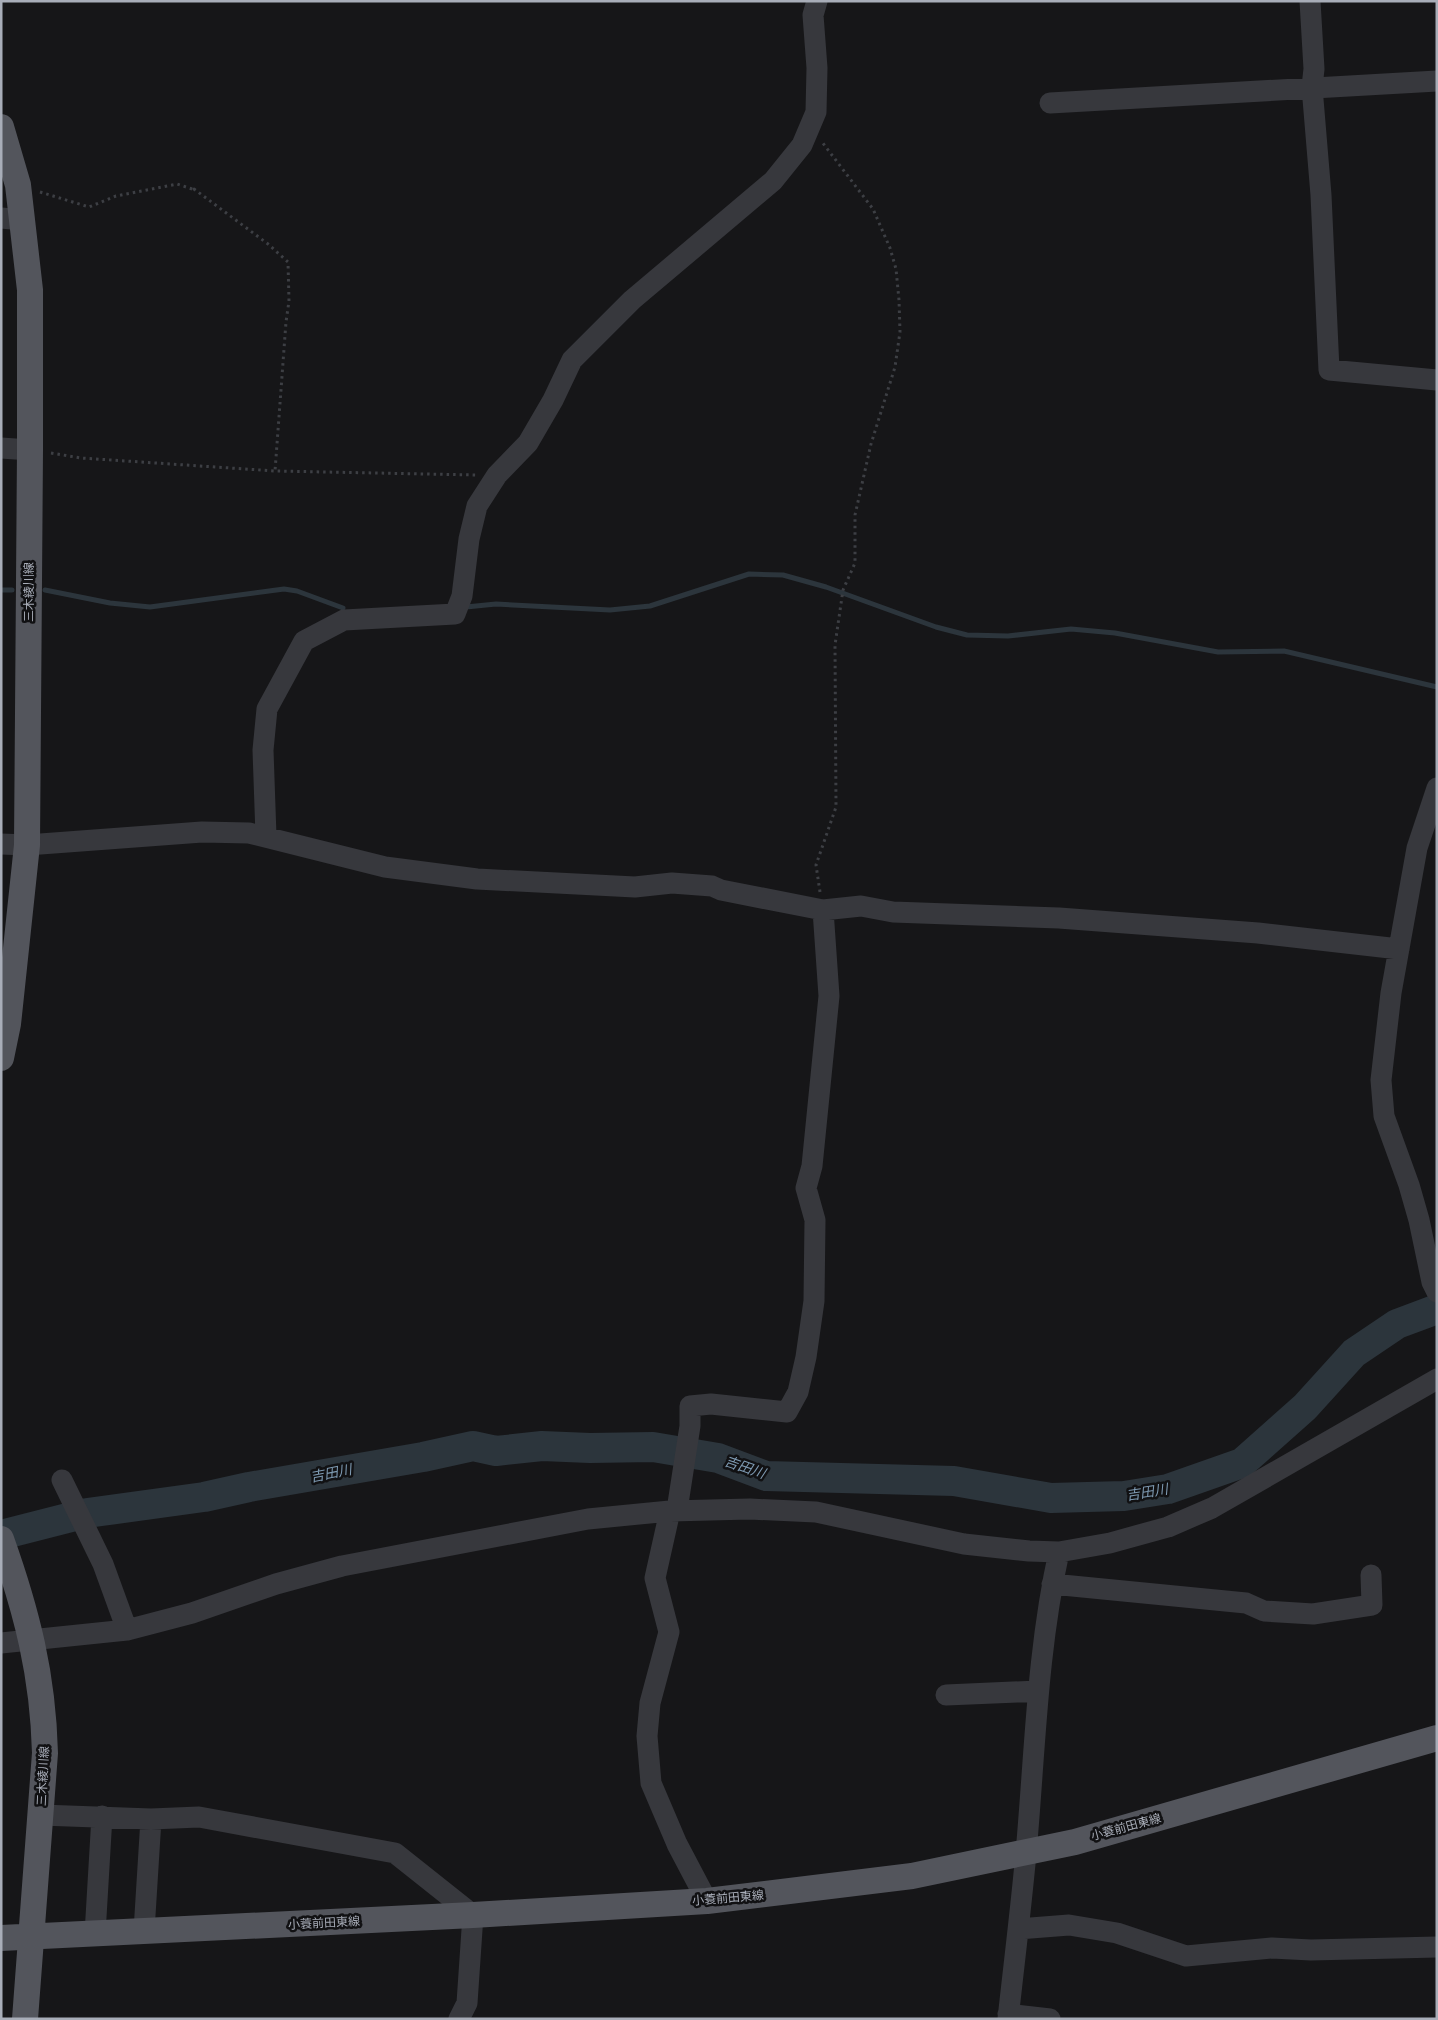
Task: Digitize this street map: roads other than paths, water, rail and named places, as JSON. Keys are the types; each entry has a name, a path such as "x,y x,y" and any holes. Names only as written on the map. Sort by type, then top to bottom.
{"main road":[{"name":"三木綾川線","path":"1,127 18,185 12,219 30,290 27,845 8,1024 1,1058"},
{"name":"三木綾川線","path":"1,1539 33,1641 44,1709 45,1753 25,2019"},
{"name":"小蓑前田東線","path":"1,1938 473,1915 706,1901 912,1876 1026,1853 1149,1821 1437,1738"}],"street":[{"path":"266,836 263,750 267,709 304,641 344,620 455,614 462,596 469,539 477,506 497,475 528,443 553,400 572,360 632,300 773,180 802,145 816,112 817,68 813,15 816,1"},
{"path":"1310,1 1314,69 1312,87 1321,195 1329,370 1437,380"},
{"path":"1050,103 1437,81"},
{"path":"1,448 30,450"},
{"path":"1434,1287 1419,1220 1409,1185 1389,1133 1381,1098 1383,1060 1399,949 1417,848 1437,788"},
{"path":"1,844 27,845 202,832 249,833 385,868 477,878 635,886 672,883 712,886 721,890 823,910 861,906 893,912 1059,918 1258,933 1399,949"},
{"path":"706,1901 677,1844 651,1783 647,1736 650,1703 669,1632 655,1578 681,1483 690,1426 690,1406 711,1404 787,1412 798,1392 806,1357 814,1301 815,1220 806,1188 812,1166 829,996 823,910"},
{"path":"1,1642 33,1641 127,1630 192,1613 276,1584 342,1566 588,1519 673,1511 750,1509 816,1512 964,1544 1029,1551 1059,1552 1110,1543 1168,1526 1212,1508 1437,1379"},
{"path":"66,1486 103,1564 127,1630"},
{"path":"1050,2019 1008,2016 1026,1853 1038,1691 1052,1584 1059,1552"},
{"path":"1052,1584 1246,1603 1264,1611 1313,1614 1372,1605 1371,1575"},
{"path":"946,1695 1038,1691"},
{"path":"41,1815 151,1819 199,1817 395,1853 473,1915 467,2003 459,2019"},
{"path":"95,1934 102,1816"},
{"path":"144,1932 151,1819"},
{"path":"1018,1929 1069,1925 1117,1933 1186,1956 1272,1948 1311,1950 1437,1947"}],"waterway":[{"path":"466,607 496,604 610,610 650,606 749,574 783,575 826,587 936,627 967,635 1008,636 1071,629 1115,633 1218,652 1284,651 1437,687"},
{"path":"45,590 110,603 150,607 284,589 297,591 343,608"},
{"path":"1,590 12,590"},
{"name":"吉田川","path":"1,1535 87,1513 204,1497 473,1446 496,1451 542,1446 590,1448 653,1447 718,1458 766,1476 954,1481 1051,1498 1124,1496 1168,1489 1242,1463 1305,1407 1354,1353 1397,1324 1437,1309"}]}
